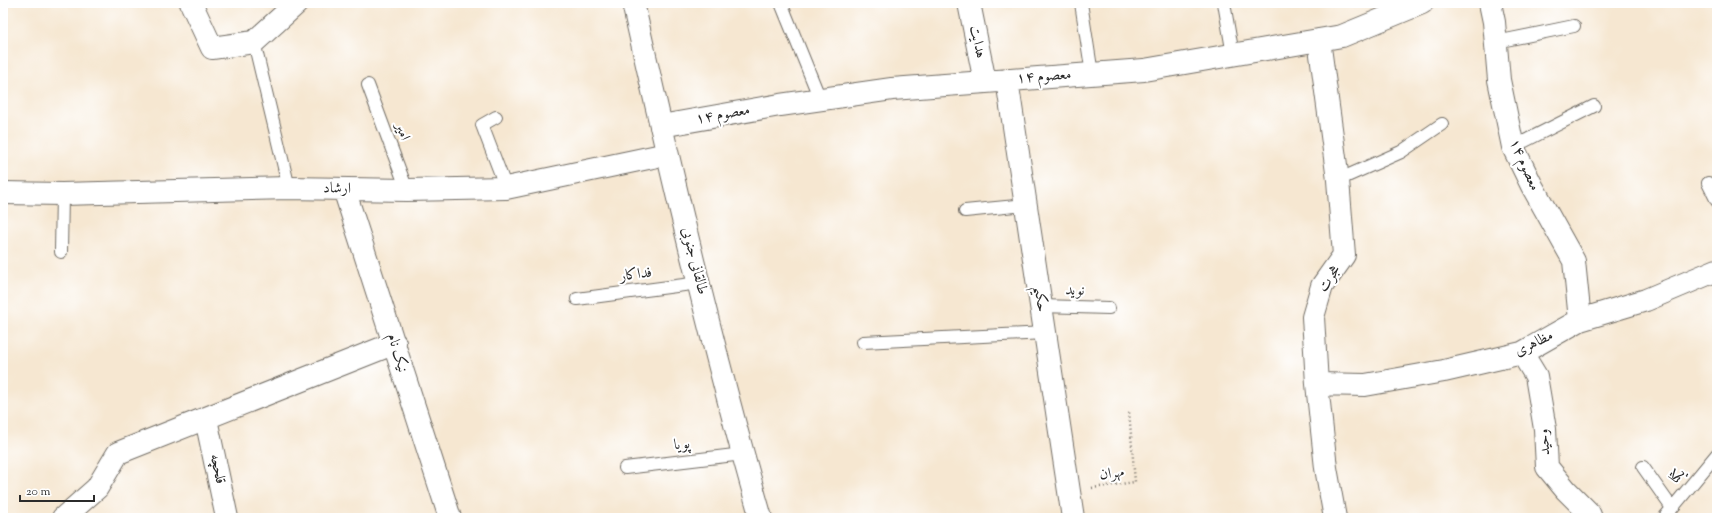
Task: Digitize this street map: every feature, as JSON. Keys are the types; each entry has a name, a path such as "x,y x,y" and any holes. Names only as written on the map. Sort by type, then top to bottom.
{"street":[{"path":"191,3 212,48 254,42 297,3"},
{"name":"طالقانی جنوبی","path":"633,3 667,154 699,283 761,518"},
{"name":"هدایت","path":"969,3 985,82"},
{"name":"۱۴ معصوم","path":"1490,3 1496,42 1499,80 1513,147 1532,186 1574,262 1580,320"},
{"name":"۱۴ معصوم","path":"661,126 820,99 892,89 1144,70 1342,36 1412,5"},
{"name":"هجرت","path":"1319,40 1338,180 1344,256 1322,286 1313,317 1317,384 1326,468 1335,518"},
{"name":"حکیم","path":"1007,80 1073,518"},
{"name":"ارشاد","path":"3,193 62,194 289,188 407,190 506,188 667,154"},
{"name":"نیک نام","path":"344,189 395,343 432,468 450,518"},
{"name":"مظاهری","path":"1317,384 1365,385 1444,371 1522,353 1580,320 1646,300 1717,270"},
{"path":"63,518 97,488 118,453 206,420 395,343"},
{"name":"وحید","path":"1522,353 1536,376 1545,429 1547,467 1566,490 1589,513 1591,518"},
{"name":"قلحچه","path":"206,420 227,518"}],"lane":[{"path":"781,3 820,99"},
{"path":"1081,3 1092,74"},
{"path":"1224,3 1233,55"},
{"path":"1496,42 1574,26"},
{"path":"254,42 289,188"},
{"name":"امیر","path":"368,85 407,190"},
{"path":"1513,147 1594,106"},
{"path":"496,117 482,125 506,188"},
{"path":"1338,180 1401,152 1442,124"},
{"path":"1708,182 1717,201"},
{"path":"61,252 62,194"},
{"path":"965,211 1026,205"},
{"name":"فداکار","path":"577,299 699,283"},
{"name":"نوید","path":"1041,306 1108,308"},
{"path":"863,342 1045,333"},
{"name":"پویا","path":"625,468 743,454"},
{"name":"یکتا","path":"1668,513 1717,454"},
{"path":"1643,467 1668,513"}],"path":[{"name":"مهران","path":"1068,490 1135,482 1129,411"}]}
